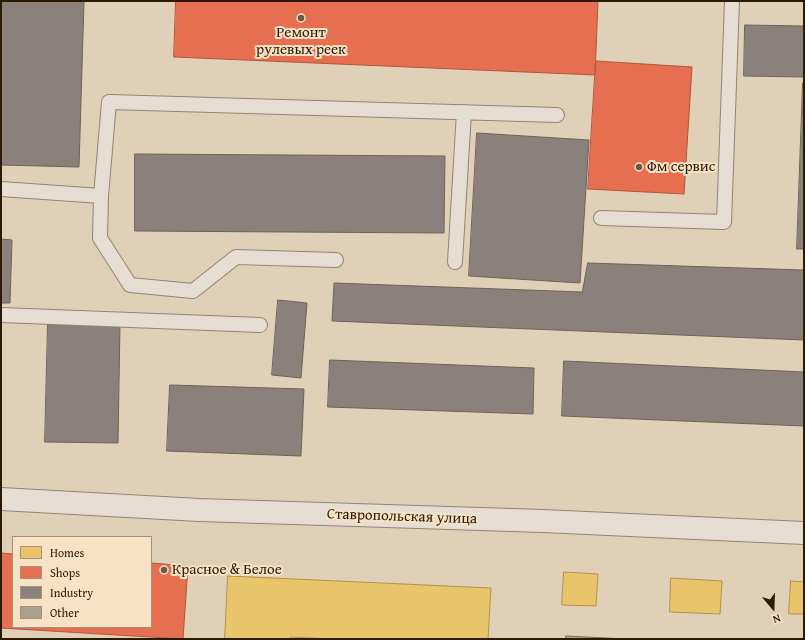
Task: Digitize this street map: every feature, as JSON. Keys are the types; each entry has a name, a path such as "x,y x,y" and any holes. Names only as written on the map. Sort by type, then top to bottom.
{"street":[{"name":"Ставропольская улица","path":"1,499 199,510 543,521 804,533"}],"lane":[{"path":"601,218 724,222 732,1"},
{"path":"336,260 236,257 193,291 130,285 100,238 101,196 108,102 557,114"},
{"path":"455,262 464,112"},
{"path":"1,189 101,196"},
{"path":"1,315 260,325"}],"building: Homes":[{"path":"564,572 598,574 596,606 562,605"},
{"path":"228,576 491,588 488,639 331,639 290,637 290,639 225,639"},
{"path":"671,578 722,581 720,614 670,612"},
{"path":"791,581 804,582 804,614 789,614"}],"building: Shops":[{"path":"176,1 598,1 595,75 174,57"},
{"path":"596,61 692,67 684,194 588,189"},
{"path":"1,553 12,554 12,628 152,628 152,563 188,566 183,639 1,628"}],"building: Industry":[{"path":"1,1 84,1 79,167 1,165"},
{"path":"745,25 804,26 804,77 744,76"},
{"path":"803,83 804,249 797,249"},
{"path":"477,133 589,140 580,283 469,276"},
{"path":"135,154 445,156 444,233 135,231"},
{"path":"1,239 12,240 10,303 1,303"},
{"path":"588,263 804,270 804,340 332,321 334,283 582,292"},
{"path":"278,300 307,303 301,378 272,375"},
{"path":"48,322 120,323 118,443 45,442"},
{"path":"330,360 534,368 533,414 328,407"},
{"path":"564,361 804,372 804,426 562,416"},
{"path":"170,385 304,389 301,456 167,451"}],"building: Other":[{"path":"566,636 626,639 566,639"}],"place":[{"name":"Ремонт рулевых реек","path":"301,18"},
{"name":"Фм сервис","path":"639,167"},
{"name":"Красное & Белое","path":"164,570"}]}
